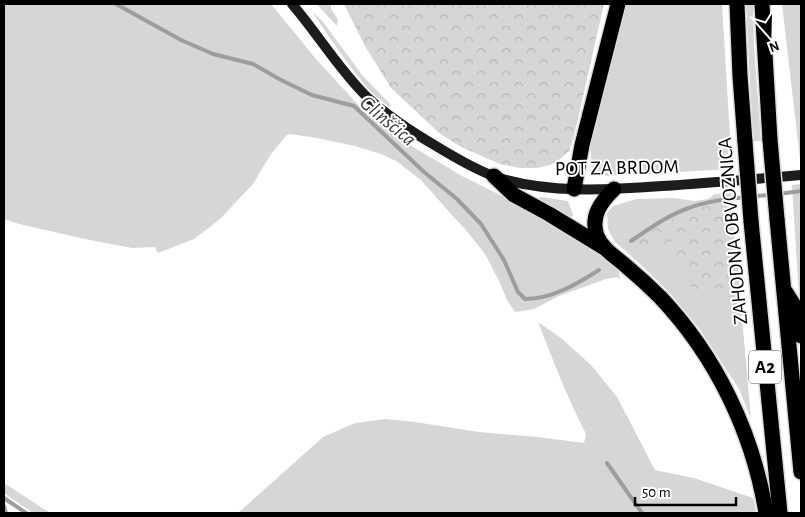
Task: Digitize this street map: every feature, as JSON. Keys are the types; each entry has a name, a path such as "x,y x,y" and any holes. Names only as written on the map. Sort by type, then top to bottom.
{"highway":[{"path":"574,189 582,145 618,4"},
{"name":"ZAHODNA OBVOZNICA","path":"737,4 740,76 751,221 780,513"},
{"name":"A2","path":"762,4 776,219 801,472"},
{"path":"494,176 514,195 604,247 637,275 680,320 707,357 727,392 747,438 760,483 766,513"},
{"path":"604,247 597,236 596,216 602,201 614,189"},
{"path":"783,288 797,310 801,336"}],"main road":[{"name":"POT ZA BRDOM","path":"292,4 344,71 385,112 450,155 494,176 525,184 574,189 614,189 801,175"}],"green space":[{"path":"4,4 271,4 316,59 362,109 393,135 462,176 581,239 618,267 620,279 617,277 606,279 559,296 534,309 515,312 507,300 485,254 421,180 396,161 381,154 355,146 290,134 271,154 253,184 220,219 194,239 158,253 155,247 132,248 85,239 4,219"},
{"path":"317,4 331,4 332,11 338,19 337,26 321,9"},
{"path":"344,4 604,4 569,151 550,165 537,168 520,168 500,164 461,147 439,133 391,88 365,46"},
{"path":"625,4 722,4 730,136 727,137 730,169 607,176 598,173 593,168 591,151 589,151"},
{"path":"746,4 753,4 761,141 753,141"},
{"path":"782,4 801,4 801,159 800,159"},
{"path":"312,11 323,22 362,75 391,105 390,107 377,98 361,80"},
{"path":"801,184 801,312 792,185"},
{"path":"731,193 751,419 739,389 699,328 668,291 615,242 608,229 607,213 613,206 636,199 673,198 695,201 708,199 715,194"},
{"path":"539,198 568,201 573,215 571,218 540,200"},
{"path":"719,203 727,203 735,293 730,297 714,297 703,294 691,286 685,267 679,260 673,257 674,252 681,243 680,239 651,248 640,247 639,240 657,227 677,217"},
{"path":"538,322 561,338 591,365 617,397 655,470 694,478 753,498 756,513 238,513 323,437 355,423 385,419 479,432 584,443 586,434 566,392"},
{"path":"4,483 50,513 33,513 4,493"}],"waterway":[{"name":"Glinščica","path":"116,4 181,40 213,54 253,64 312,95 354,106 424,172 457,199 481,224 504,260 518,292 525,299 554,294 599,270"},
{"path":"779,194 801,191"},
{"path":"754,196 772,195"},
{"path":"631,241 681,211 710,202 747,197"},
{"path":"607,463 642,513"},
{"name":"Glinščica","path":"4,498 26,513"},
{"path":"4,506 6,513"}]}
